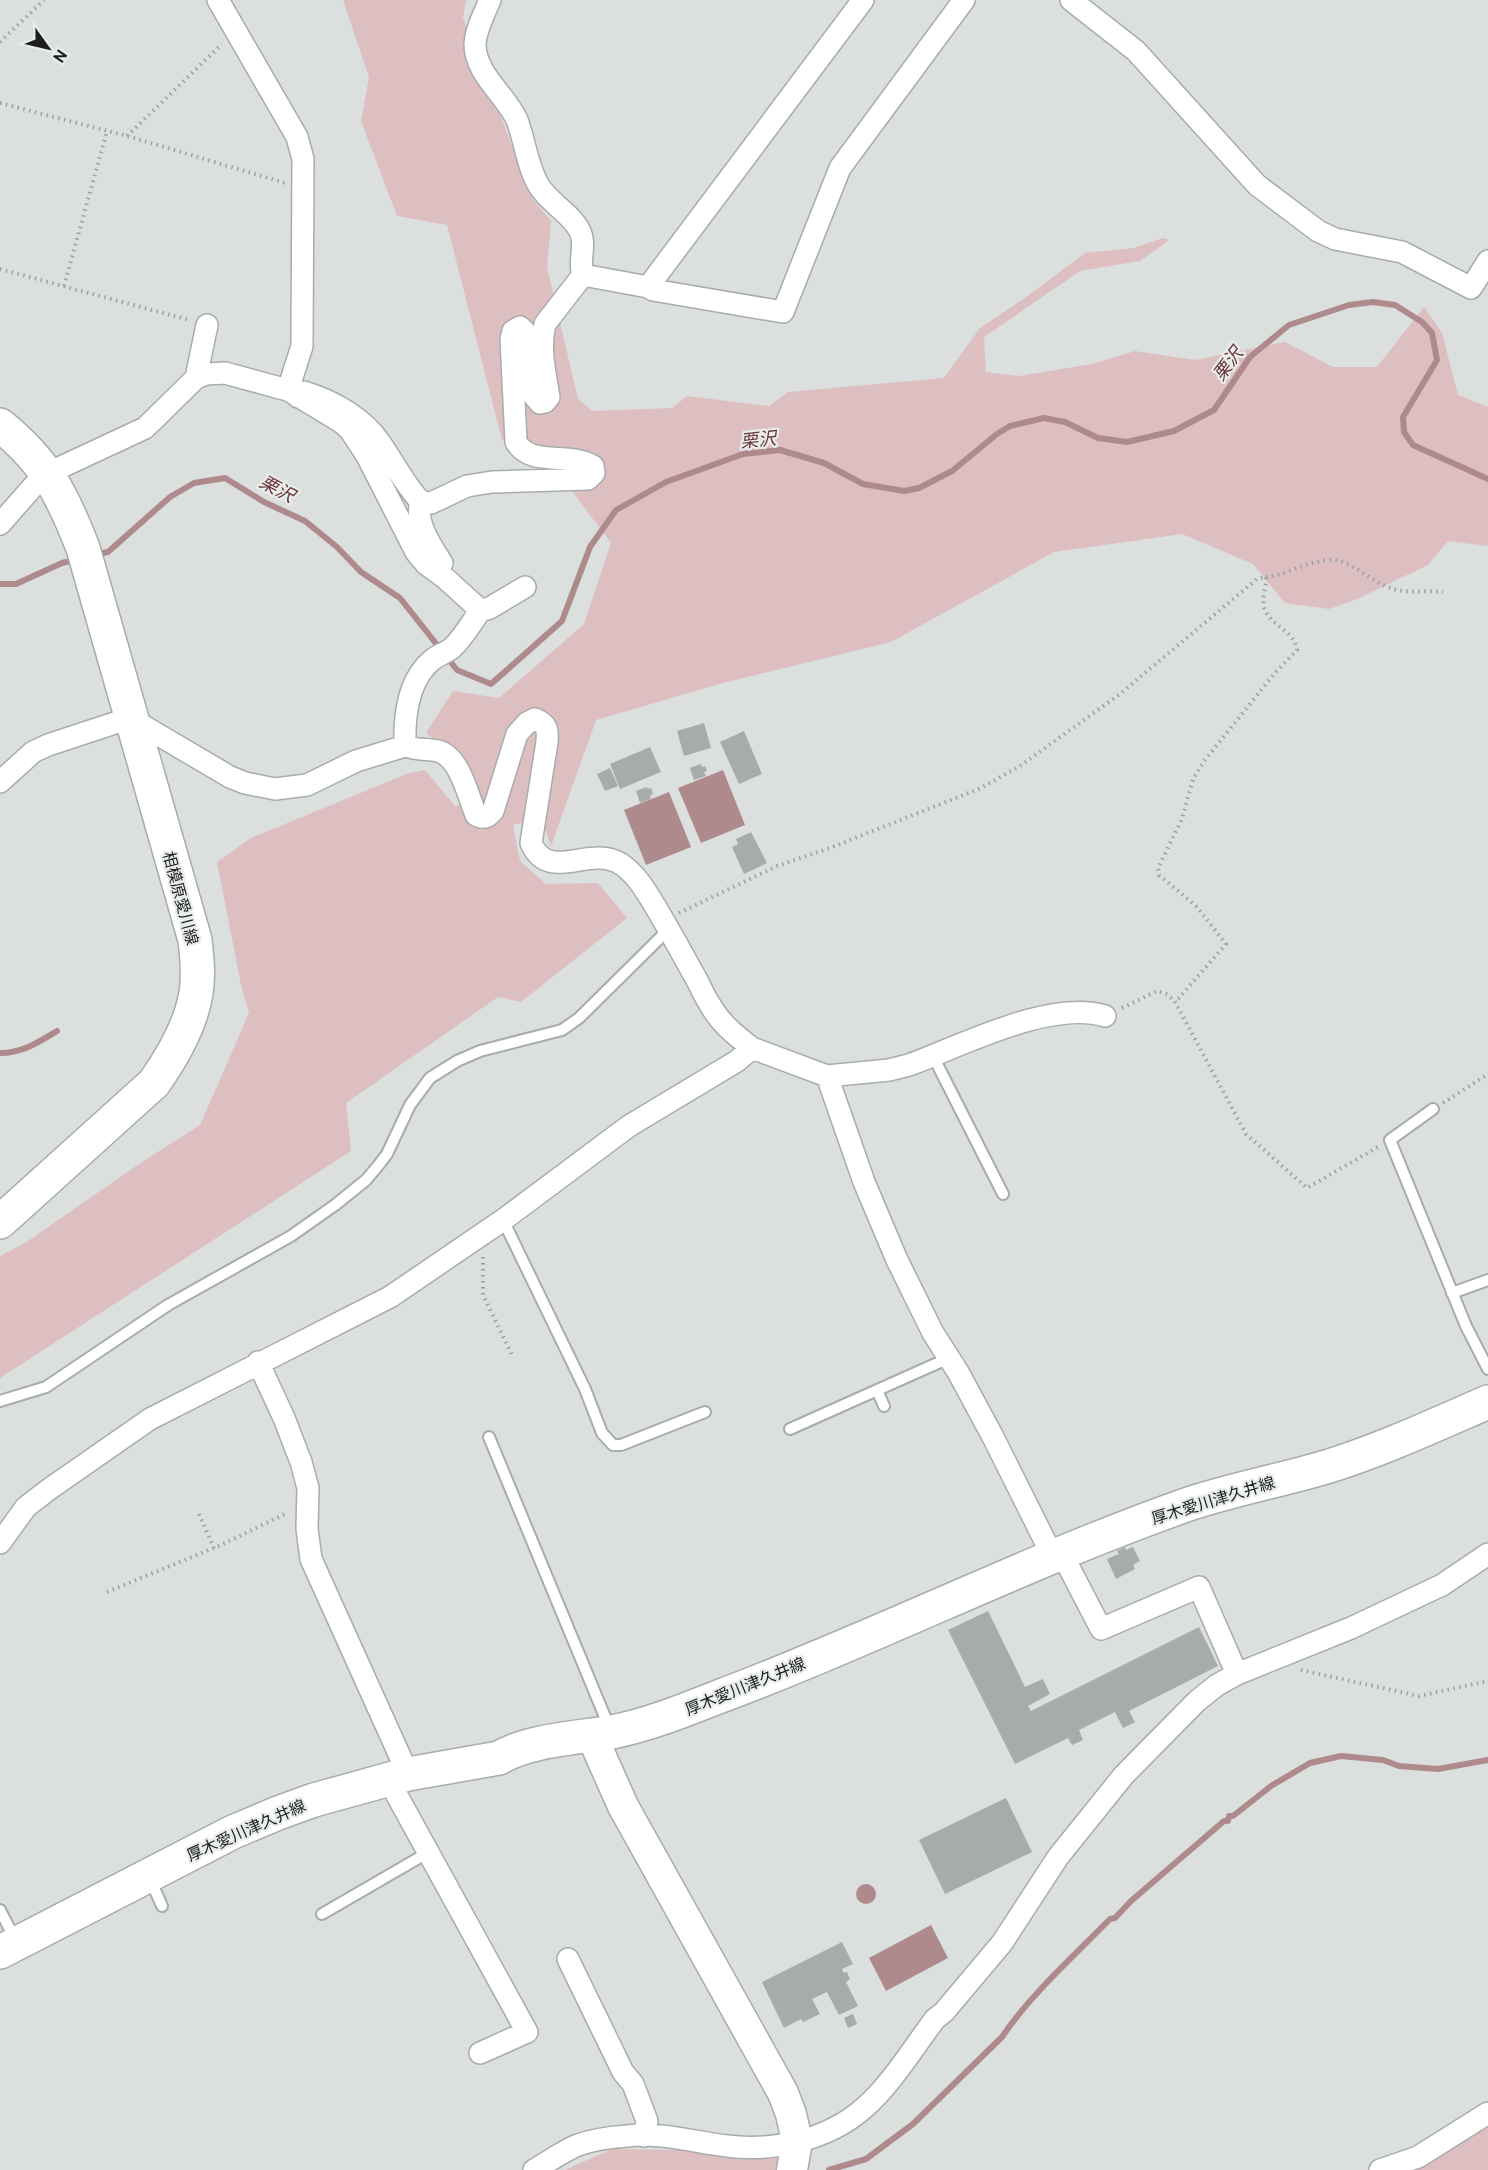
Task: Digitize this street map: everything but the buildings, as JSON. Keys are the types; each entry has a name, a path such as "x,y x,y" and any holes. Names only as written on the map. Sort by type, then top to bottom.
{"main road":[{"name":"相模原愛川線","path":"0,425 19,440 46,472 65,502 87,562 195,940 198,966 196,993 182,1036 169,1062 154,1083 0,1222"},
{"name":"厚木愛川津久井線","path":"9,1948 233,1832 278,1812 314,1800 399,1778 499,1758 511,1751 658,1720 740,1689 1185,1505 1327,1467 1394,1443 1488,1402"}],"street":[{"path":"218,0 297,137 303,159 302,346 293,394"},
{"path":"489,0 475,44 478,58 482,69 513,113 538,184 554,204 577,225 582,234 581,268 583,275"},
{"path":"648,286 863,0"},
{"path":"583,275 648,286 653,290 783,312 840,168 964,0"},
{"path":"1071,0 1136,51 1257,185 1318,231 1335,239 1402,252 1471,288 1488,261"},
{"path":"293,394 304,392 320,397 344,410 369,429 421,502 431,503 467,486 492,482 588,479 594,473 593,466 582,459 530,456 521,451 516,442 511,339 513,331 520,327 525,332 534,396 540,403 545,402 549,397 542,350 545,324 583,275"},
{"path":"196,378 207,325"},
{"path":"0,524 46,472 145,428 196,378 206,374 225,373 293,394 341,422 350,430 367,456 416,552 426,564 479,609 488,609 525,587"},
{"path":"421,502 418,509 427,539 442,563 437,572"},
{"path":"405,747 404,730 410,693 414,683 431,661 453,648 478,614 479,609"},
{"path":"0,782 33,752 130,718 230,777 245,783 275,789 307,785 356,761 405,747 439,752 451,758 456,765 476,815 482,818 488,817 493,811 517,734 527,723 535,719 544,723 548,730 531,843 536,854 542,860 557,862 599,857 618,862 632,872 668,927 714,1013 727,1028 752,1048 826,1076 889,1070 1043,1015 1094,1012 1105,1016"},
{"path":"0,1543 26,1507 150,1419 258,1362 390,1297 503,1220 629,1126 736,1061 752,1048"},
{"path":"826,1076 864,1182 897,1260 933,1333 1101,1629 1199,1587 1237,1674"},
{"path":"258,1362 284,1418 301,1462 308,1488 310,1559 465,1939 526,2032 480,2054"},
{"path":"794,2156 825,2132 864,2109 877,2096 935,2019 944,2012 1002,1943 1058,1857 1124,1774 1197,1701 1217,1685 1237,1674 1352,1628 1442,1585 1488,1554"},
{"path":"601,1733 623,1806 783,2093 791,2114 794,2156"},
{"path":"568,1959 623,2072 633,2084 647,2121 644,2136"},
{"path":"1380,2170 1418,2157 1488,2113"},
{"path":"534,2170 578,2145 628,2135 666,2136 728,2146 779,2145 794,2156"}],"lane":[{"path":"0,1401 46,1387 168,1305 291,1236 366,1180 387,1154 410,1105 430,1078 457,1061 480,1051 562,1030 579,1018 668,927"},
{"path":"933,1056 1003,1194"},
{"path":"1432,1109 1390,1140 1452,1293 1488,1369"},
{"path":"503,1220 585,1389 602,1433 609,1442 613,1445 621,1445 705,1412"},
{"path":"1452,1293 1488,1280"},
{"path":"790,1429 949,1358"},
{"path":"877,1390 884,1406"},
{"path":"489,1437 601,1733"},
{"path":"322,1914 429,1852"},
{"path":"148,1875 162,1906"},
{"path":"0,1910 9,1948"}],"path":[{"path":"0,42 44,0"},
{"path":"128,136 236,31"},
{"path":"0,103 128,136 303,188"},
{"path":"64,286 107,131"},
{"path":"0,269 207,325"},
{"path":"668,927 679,913 777,866 830,848 981,788 1020,766 1120,694 1257,579 1289,573 1317,562 1331,560 1348,565 1396,590 1443,592"},
{"path":"1174,1000 1179,998 1226,944 1196,906 1159,875 1158,868 1182,819 1188,792 1199,769 1274,674 1294,656 1297,650 1296,642 1285,629 1268,616 1263,607 1267,586 1266,577"},
{"path":"1105,1016 1157,990 1166,993 1174,1000 1246,1134 1307,1188 1390,1140"},
{"path":"1432,1109 1488,1074"},
{"path":"479,1237 483,1243 483,1295 513,1358"},
{"path":"107,1592 213,1548 307,1504"},
{"path":"199,1514 213,1548"},
{"path":"1272,1660 1308,1672 1419,1696 1488,1681"}],"shaded area":[{"path":"343,0 466,0 463,18 532,198 551,221 547,267 578,399 592,411 672,408 687,396 769,406 788,392 944,378 980,328 1085,253 1134,248 1163,238 1169,240 1140,261 1080,271 984,337 986,372 1019,376 1092,364 1135,351 1195,360 1285,342 1333,367 1377,367 1424,307 1442,333 1458,395 1488,407 1488,546 1448,541 1428,565 1355,600 1329,609 1285,603 1253,564 1182,534 1054,552 891,642 723,683 596,720 551,846 541,818 513,825 520,861 546,884 598,883 627,918 521,1002 498,997 346,1103 351,1151 0,1378 0,1256 25,1243 200,1125 249,1013 241,985 217,862 251,838 409,773 425,770 456,807 475,792 448,751 426,733 453,691 499,698 584,624 611,543 575,495 559,464 502,440 447,225 397,216 361,121 369,77"},
{"path":"723,770 745,825 701,843 678,788"},
{"path":"669,792 691,847 646,865 624,810"},
{"path":"866,1884 873,1887 876,1894 873,1901 866,1904 859,1901 856,1894 859,1887"},
{"path":"931,1925 948,1958 886,1991 869,1958"},
{"path":"1488,2122 1488,2170 1401,2170"},
{"path":"612,2149 680,2150 790,2159 785,2170 565,2170"}],"waterway":[{"name":"栗沢","path":"94,555 108,552 170,497 194,483 225,478 264,502 305,521 337,547 361,572 400,598 457,670 491,684 562,621 590,547 616,510 666,482 743,454 780,450 824,463 863,484 904,491 919,488 952,471 1010,426 1044,418 1065,422 1098,438 1127,442 1174,431 1214,410 1250,357 1289,325 1349,305 1373,302 1395,305 1422,322 1432,333 1437,360 1403,417 1404,432 1413,445 1488,479"},
{"name":"栗沢","path":"0,584 16,584 62,563 75,560"},
{"path":"0,1053 23,1049 57,1031"},
{"path":"829,2170 866,2159 913,2124 1002,2037 1039,1991 1110,1919 1115,1918 1131,1901 1224,1821 1228,1821 1229,1816 1233,1816 1271,1786 1310,1763 1341,1756 1383,1760 1399,1766 1438,1769 1488,1760"}]}
